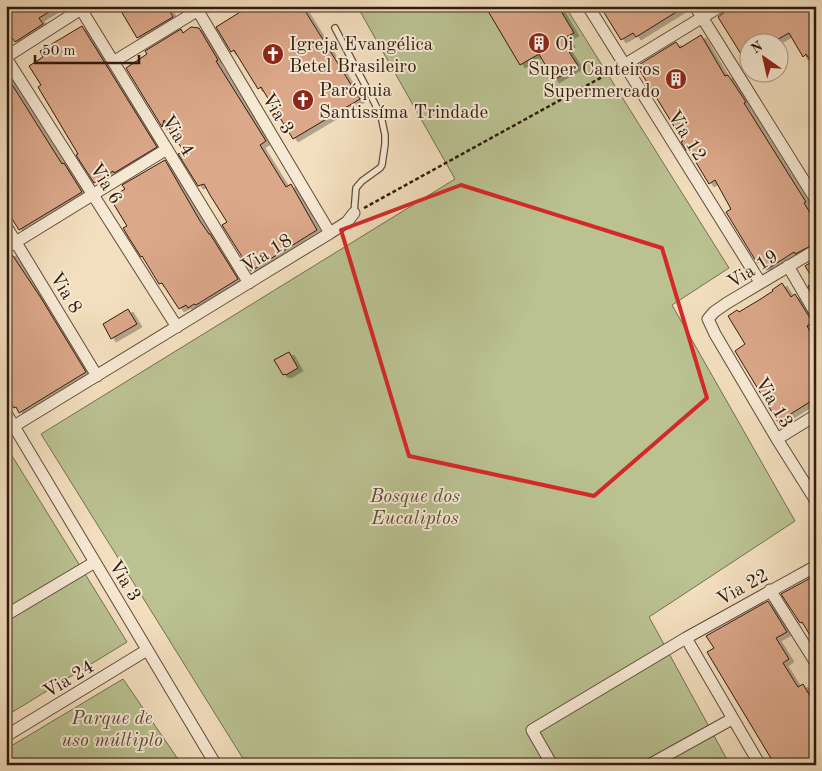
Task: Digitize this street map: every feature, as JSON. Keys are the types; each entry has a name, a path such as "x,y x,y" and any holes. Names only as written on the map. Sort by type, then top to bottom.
{"street":[{"name":"Via 12","path":"588,6 760,282"},
{"path":"695,6 816,200"},
{"path":"624,65 721,6"},
{"path":"6,57 80,8"},
{"name":"Via 4","path":"80,8 249,283"},
{"path":"113,62 201,8"},
{"name":"Via 3","path":"201,8 330,233"},
{"name":"Via 6","path":"6,57 177,327"},
{"path":"11,245 167,149"},
{"name":"Via 18","path":"10,428 330,233 347,222 354,213"},
{"name":"Via 8","path":"6,226 11,245 97,376"},
{"name":"Via 19","path":"708,319 714,312 760,282 816,250"},
{"path":"788,266 816,314"},
{"name":"Via 13","path":"708,319 714,334 816,502"},
{"name":"Via 3","path":"6,413 10,428 95,562 216,765"},
{"path":"777,439 816,415"},
{"path":"7,613 95,562"},
{"name":"Via 22","path":"552,765 532,730 686,638 816,566"},
{"path":"770,590 816,663"},
{"path":"686,638 760,765"},
{"name":"Via 24","path":"6,736 147,650"},
{"path":"649,765 732,719"}],"lane":[{"path":"335,28 381,116 385,135 382,165 356,188 354,213"}],"path":[{"path":"354,213 624,65"}],"highlighted area":[{"path":"461,185 662,248 707,398 594,496 409,456 341,230"}],"green space":[{"name":"Bosque dos Eucaliptos","path":"357,6 565,6 729,268 672,305 795,521 649,617 730,765 247,765 41,434 455,179"},
{"path":"6,446 127,642 6,716"},
{"name":"Parque de uso múltiplo","path":"123,679 182,765 6,765 6,749"}],"building":[{"path":"6,6 59,6 39,18 43,24 15,42 6,29"},
{"path":"118,6 167,6 173,17 137,38"},
{"path":"250,6 302,6 360,99 293,139 261,87 258,89 234,50 231,52 216,27"},
{"name":"Oi","path":"485,6 558,6 574,33 566,37 570,44 566,47 578,66 554,80 539,54 520,65"},
{"path":"600,6 686,6 636,37 633,33 621,40"},
{"path":"733,6 816,6 816,69 806,54 803,57 790,32 740,32 740,52 718,17"},
{"path":"82,26 157,147 94,183 38,87 41,85 29,66 43,57 40,51"},
{"path":"191,27 199,28 218,60 216,61 266,141 260,145 286,187 291,184 317,230 251,271 222,225 227,222 204,184 198,186 178,154 184,152 164,120 162,127 126,68 147,54 145,51 181,29 183,33"},
{"path":"701,35 725,76 728,75 746,102 744,103 806,202 804,203 816,222 816,243 795,254 794,252 766,270 760,261 757,263 726,212 731,209 715,180 709,184 688,149 686,150 681,142 683,141 637,66 676,42 680,48"},
{"path":"6,75 62,164 64,163 82,192 19,230 6,209"},
{"path":"165,160 200,221 238,279 188,308 186,305 179,309 162,283 159,284 123,228 127,226 110,198 125,189 122,185"},
{"path":"11,253 86,372 19,413 6,396 6,255"},
{"path":"816,259 816,299 808,286 815,282 805,266"},
{"path":"782,283 791,297 795,294 810,318 815,321 807,326 816,341 816,398 778,422 735,351 745,344 728,316 759,300"},
{"path":"128,309 137,324 111,339 103,324"},
{"path":"289,352 298,368 283,375 274,360"},
{"path":"816,575 816,645 781,594"},
{"path":"768,601 787,632 776,638 789,659 783,663 798,687 803,684 810,696 816,692 816,765 775,765 707,652 714,648 706,636"}],"place":[{"name":"Oi","path":"539,43"},
{"name":"Igreja Evangélica Betel Brasileiro","path":"273,54"},
{"name":"Super Canteiros Supermercado","path":"676,79"},
{"name":"Paróquia Santissíma Trindade","path":"303,100"}]}
